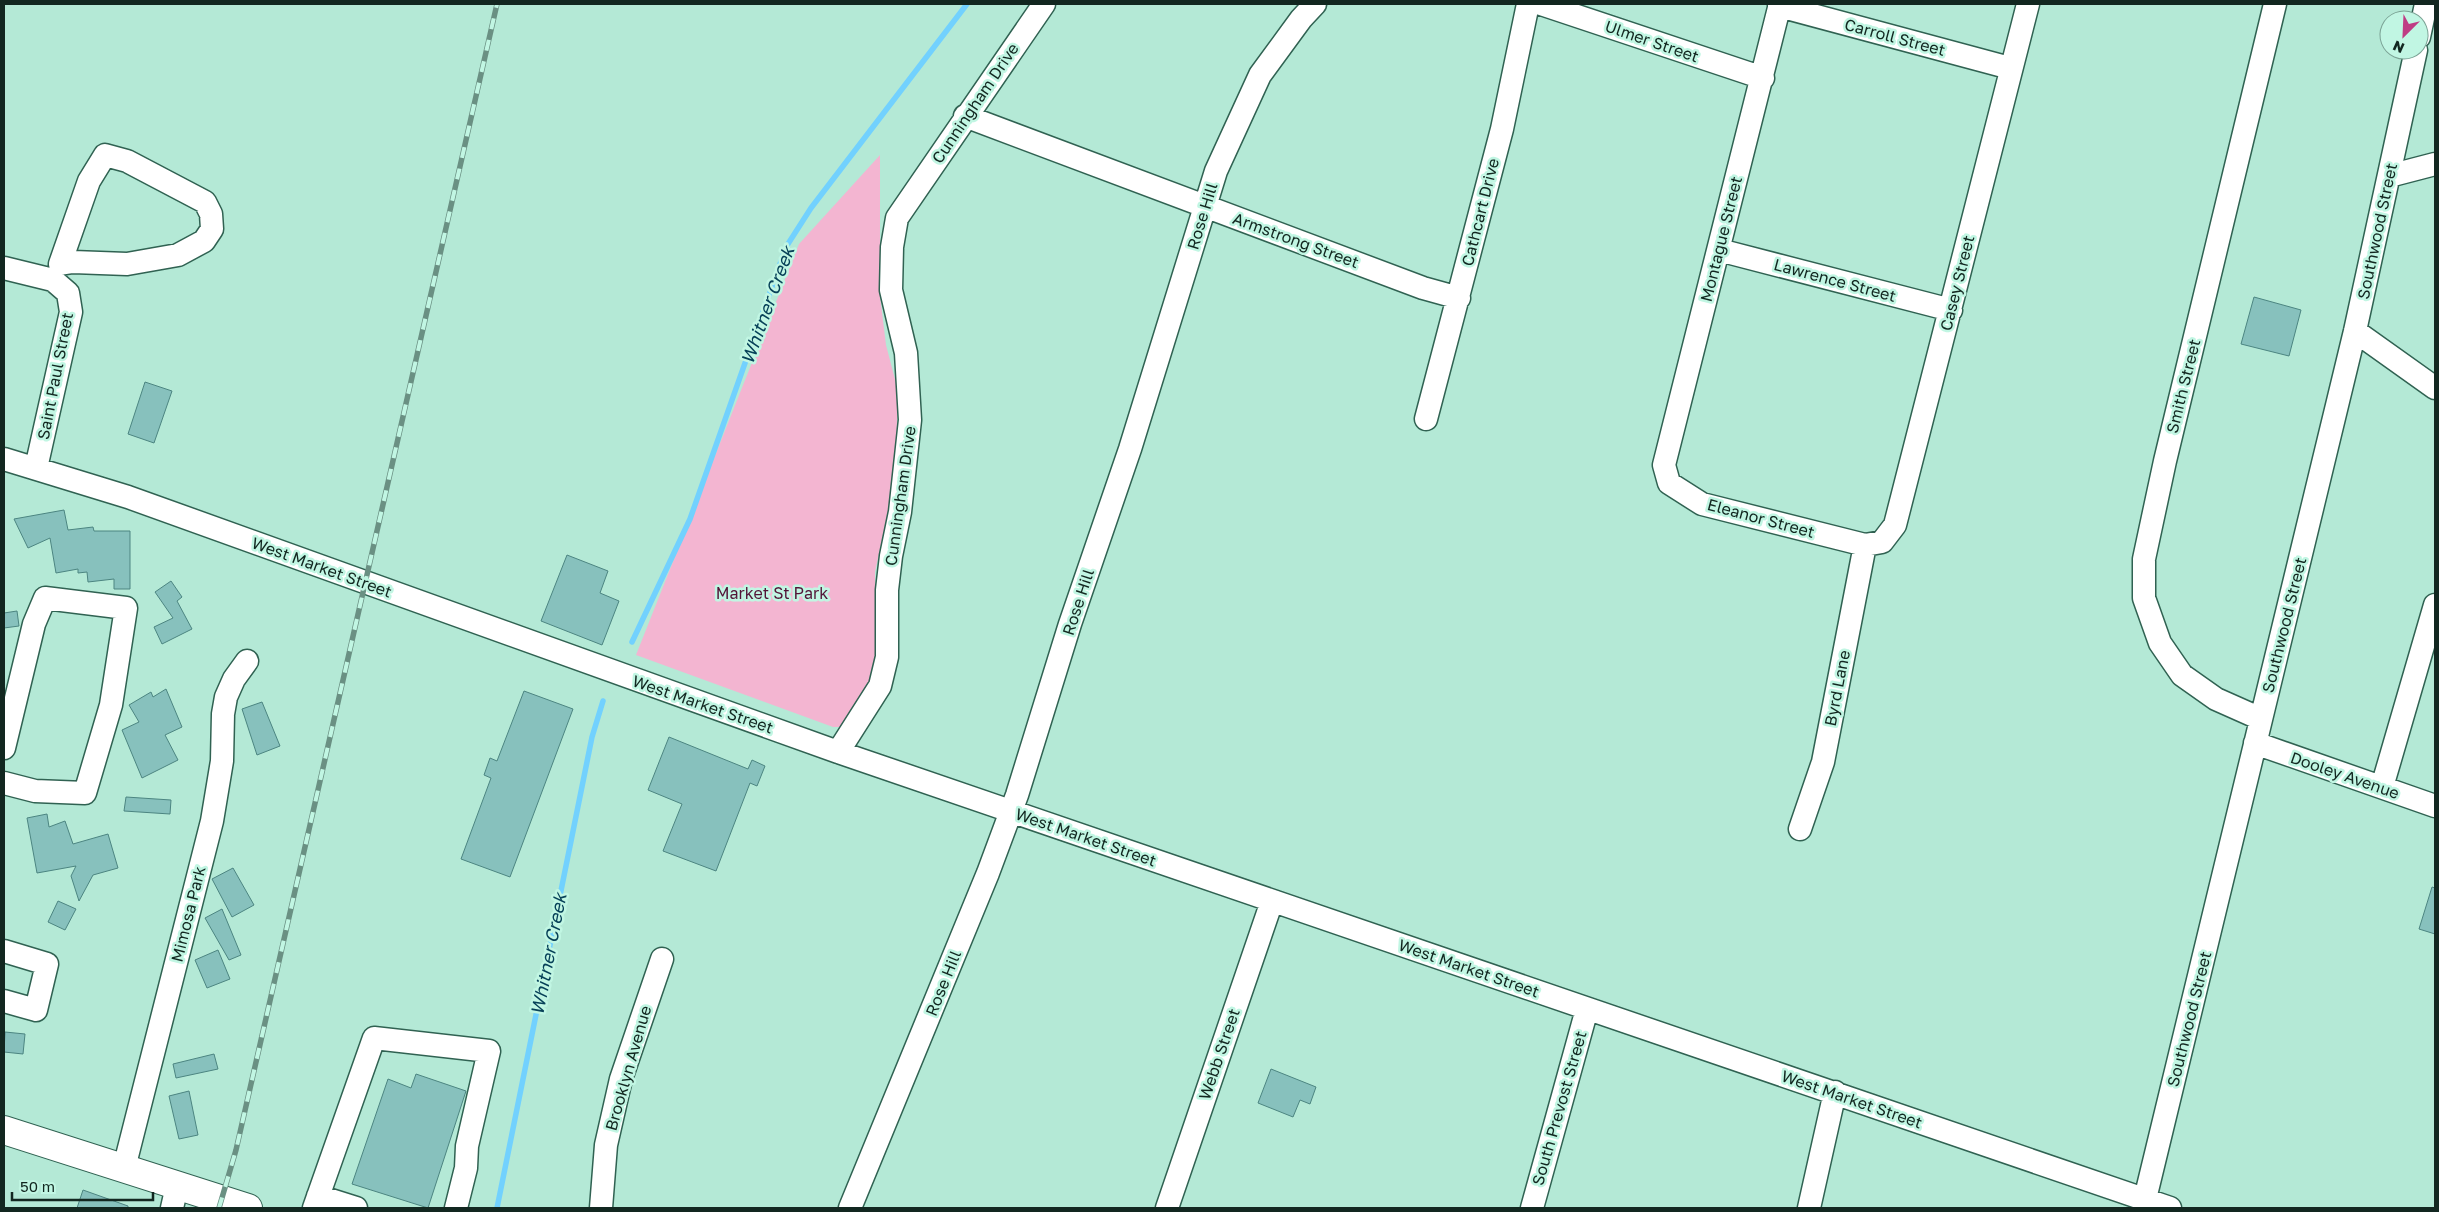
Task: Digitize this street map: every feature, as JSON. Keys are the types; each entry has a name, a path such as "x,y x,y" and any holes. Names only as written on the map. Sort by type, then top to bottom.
{"main road":[{"path":"4,1130 124,1168 175,1197 237,1207"}],"street":[{"name":"Cunningham Drive","path":"838,752 880,686 887,657 887,590 891,556 900,512 910,420 906,353 891,290 892,247 897,218 965,116 1044,4"},
{"name":"Rose Hill","path":"850,1208 1011,811 1070,624 1130,449 1216,171 1260,75 1301,18 1316,4"},
{"name":"Cathcart Drive","path":"1426,419 1502,129 1528,4"},
{"name":"Ulmer Street","path":"1541,4 1763,78"},
{"name":"Casey Street","path":"1866,545 1882,542 1895,525 2010,68 2028,4"},
{"name":"Smith Street","path":"2261,720 2216,699 2182,675 2160,643 2144,598 2144,559 2167,451 2276,4"},
{"name":"Montague Street","path":"1667,474 1664,465 1780,5"},
{"name":"Carroll Street","path":"1780,5 2010,68"},
{"name":"Southwood Street","path":"2145,1199 2310,523 2328,433 2355,330 2414,60"},
{"name":"Armstrong Street","path":"965,116 1422,288 1459,298"},
{"path":"4,268 57,272 73,262 127,264 178,255 204,241 212,229 211,214 205,202 127,160 104,155 89,181 57,272"},
{"path":"2389,176 2435,164"},
{"name":"Lawrence Street","path":"1719,250 1950,310"},
{"name":"Saint Paul Street","path":"36,468 71,312 68,293 57,272"},
{"path":"2355,330 2435,388"},
{"name":"West Market Street","path":"4,459 128,497 838,752 1587,1009 1836,1092 2170,1208"},
{"name":"Eleanor Street","path":"1667,474 1669,483 1702,504 1866,545"},
{"name":"Byrd Lane","path":"1800,829 1822,762 1866,545"},
{"path":"4,748 34,624 45,598 126,608 111,705 85,794 35,791 4,783"},
{"path":"2382,788 2428,661 2435,605"},
{"name":"Mimosa Park","path":"124,1168 212,821 222,761 223,714 226,697 234,679 247,661"},
{"name":"Dooley Avenue","path":"2256,744 2435,806"},
{"name":"Webb Street","path":"1167,1208 1272,901"},
{"path":"4,951 47,964 36,1010 4,1001"},
{"name":"Brooklyn Avenue","path":"601,1208 606,1145 621,1079 662,959"},
{"name":"South Prevost Street","path":"1532,1208 1587,1009"},
{"path":"356,1208 316,1202 374,1038 488,1051 467,1146 466,1168 456,1208"},
{"path":"1809,1208 1836,1092"}],"green space":[{"name":"Market St Park","path":"880,155 880,296 886,345 898,391 895,480 875,572 876,671 844,727 833,727 636,655 799,244"}],"building":[{"path":"2254,297 2301,310 2289,356 2241,344"},
{"path":"145,382 172,391 154,443 128,434"},
{"path":"64,510 68,530 93,527 94,531 130,531 130,589 114,589 114,579 88,582 87,572 78,573 78,569 56,573 50,538 28,548 14,519"},
{"path":"567,555 608,571 600,593 619,601 602,645 541,621"},
{"path":"171,581 182,597 177,601 192,629 162,644 154,627 173,618 155,592"},
{"path":"17,611 19,626 4,628 4,613"},
{"path":"166,689 182,727 165,735 178,760 142,778 122,730 139,722 129,705 151,692 153,697"},
{"path":"524,691 573,709 510,877 461,859 491,778 484,775 490,758 497,761"},
{"path":"262,702 280,746 257,755 242,709"},
{"path":"669,737 748,769 752,760 765,766 757,786 750,783 716,871 663,851 682,804 648,790"},
{"path":"126,797 171,800 170,814 124,811"},
{"path":"47,814 49,827 65,821 73,844 108,834 118,868 93,875 79,901 71,876 76,866 37,873 27,818"},
{"path":"233,868 254,905 232,917 212,879"},
{"path":"2432,887 2435,888 2435,934 2419,929"},
{"path":"58,901 76,909 65,930 48,922"},
{"path":"222,909 241,955 229,960 205,918"},
{"path":"218,950 230,979 207,988 195,960"},
{"path":"5,1032 25,1034 23,1054 4,1052"},
{"path":"214,1054 218,1069 176,1078 173,1064"},
{"path":"1271,1069 1316,1087 1310,1104 1300,1100 1293,1117 1258,1103"},
{"path":"416,1074 466,1091 428,1208 352,1184 388,1079 411,1088"},
{"path":"189,1091 198,1135 179,1139 169,1096"},
{"path":"83,1190 128,1206 128,1208 77,1208"}],"waterway":[{"name":"Whitner Creek","path":"632,642 690,519 786,247 811,208 967,4"},
{"name":"Whitner Creek","path":"497,1208 592,737 603,701"}],"railway":[{"path":"219,1208 236,1150 497,4"}]}
